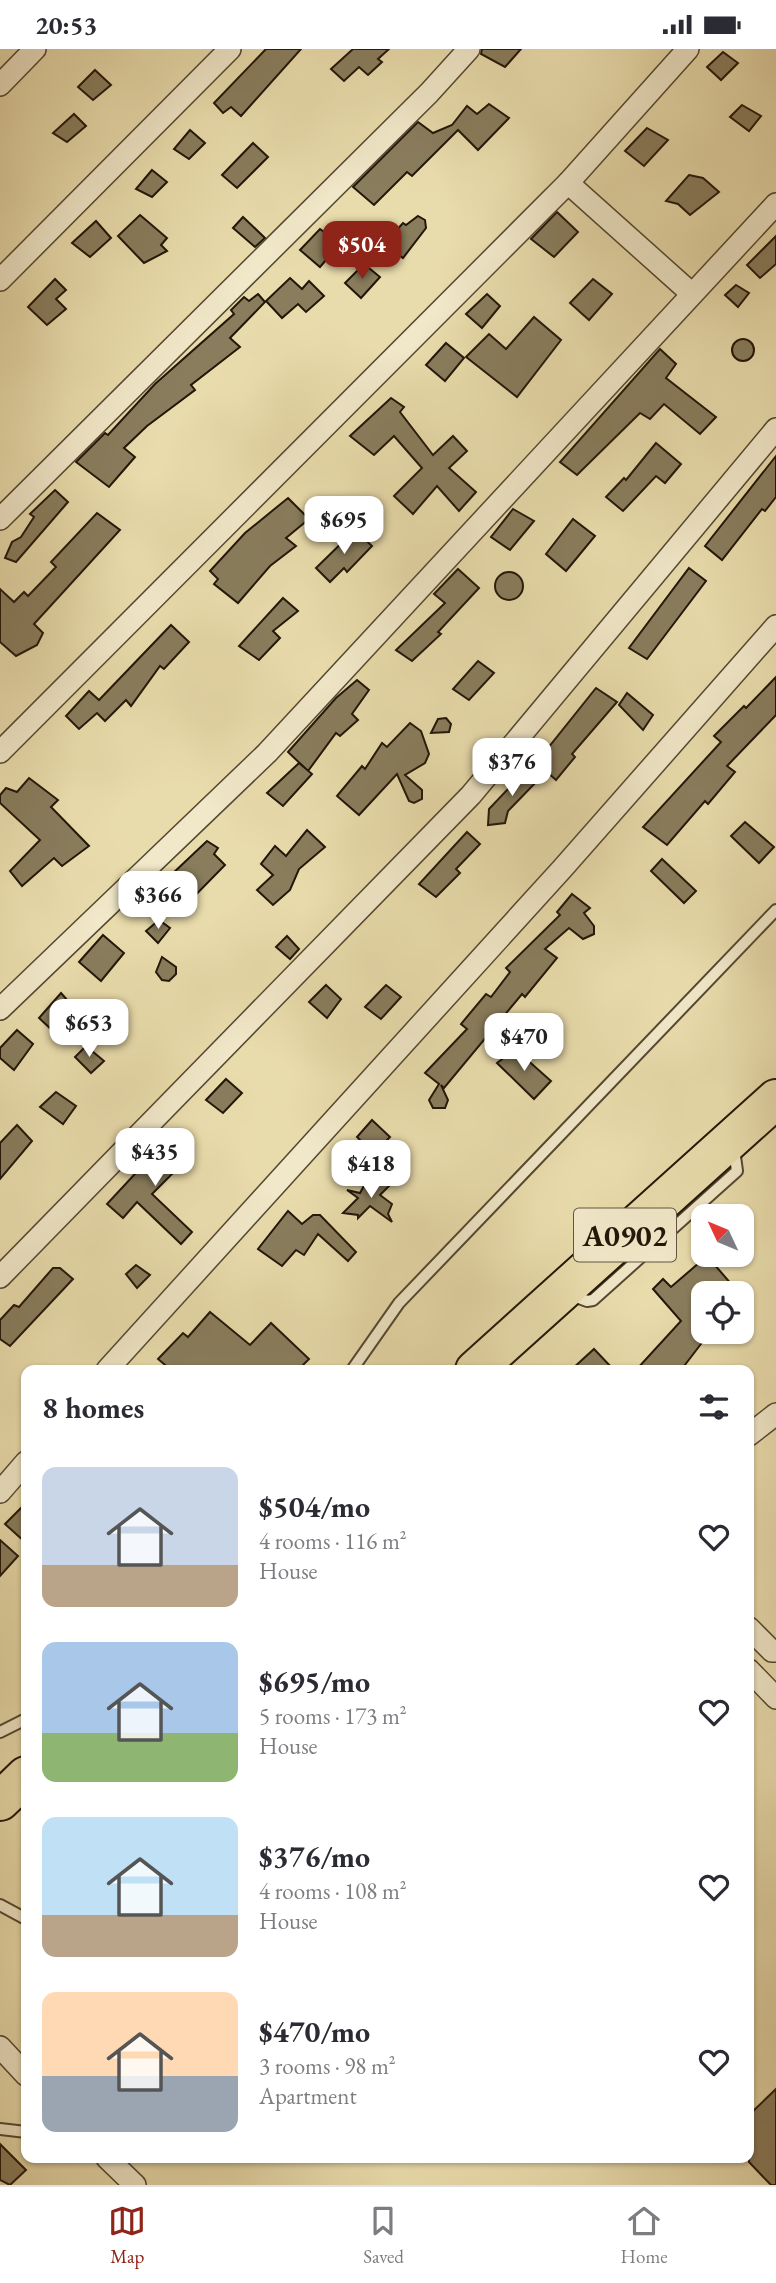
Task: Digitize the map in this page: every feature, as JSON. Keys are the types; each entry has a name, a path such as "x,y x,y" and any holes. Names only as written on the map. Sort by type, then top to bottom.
{"highway":[{"name":"A0902","path":"481,1365 562,1291 632,1247 732,1139 776,1099"},
{"path":"0,1801 21,1781"}],"street":[{"path":"0,85 36,49"},
{"path":"0,280 230,49"},
{"path":"0,519 429,93 469,49"},
{"path":"0,752 568,183 688,49"},
{"path":"568,183 692,294"},
{"path":"0,1009 267,753 776,204"},
{"path":"0,1277 471,795 776,429"},
{"path":"112,1365 553,879 776,626"},
{"path":"754,1431 776,1414"},
{"path":"0,1492 21,1468"},
{"path":"754,1633 772,1651 776,1651"},
{"path":"754,1676 776,1698"},
{"path":"0,2047 21,2070"},
{"path":"112,2163 135,2185"}],"lane":[{"path":"356,1365 399,1303 776,910"},
{"path":"0,1732 21,1720"},
{"path":"0,1905 21,1916"},
{"path":"0,2129 21,2131"}],"building":[{"path":"266,49 301,49 241,116 231,107 223,113 214,103"},
{"path":"353,49 389,49 378,59 382,62 368,75 359,67 344,81 331,69"},
{"path":"482,49 521,49 505,67 481,54"},
{"path":"723,52 738,63 721,80 707,67"},
{"path":"95,70 111,85 93,100 78,87"},
{"path":"489,104 509,118 478,150 458,130 412,176 407,172 374,205 353,187 418,122 433,133 452,125 467,106 477,114"},
{"path":"742,105 761,116 749,131 730,117"},
{"path":"74,114 86,126 67,142 53,133"},
{"path":"647,128 668,140 644,166 625,151"},
{"path":"190,130 205,143 189,159 174,149"},
{"path":"253,143 268,157 237,188 222,175"},
{"path":"152,170 167,182 152,197 136,189"},
{"path":"689,175 703,178 719,192 690,215 678,204 666,201"},
{"path":"557,212 578,232 554,257 531,239"},
{"path":"140,215 167,238 161,245 167,251 144,263 118,236"},
{"path":"418,216 425,220 426,228 403,258 384,244 403,223 406,225"},
{"path":"243,217 265,238 255,247 233,228"},
{"path":"96,221 111,238 90,257 72,243"},
{"path":"320,229 340,244 320,267 300,250"},
{"path":"776,236 776,264 760,278 747,265"},
{"path":"364,264 380,277 361,298 345,283"},
{"path":"290,278 302,289 309,281 324,296 306,312 298,304 282,318 266,301"},
{"path":"55,279 66,290 56,299 66,309 47,325 28,307"},
{"path":"593,279 612,294 589,320 570,303"},
{"path":"736,285 749,293 738,307 725,295"},
{"path":"258,294 265,302 230,338 240,347 191,385 195,390 147,426 124,448 135,457 109,487 76,462 105,433 108,435 155,384 234,314 231,310 244,297 249,301"},
{"path":"487,294 500,306 482,328 466,314"},
{"path":"534,317 561,340 517,397 466,357 489,334 506,349"},
{"path":"743,339 751,342 754,350 751,358 743,361 735,358 732,350 735,342"},
{"path":"446,343 464,358 445,381 426,365"},
{"path":"660,349 676,364 666,378 716,417 700,434 664,404 650,419 640,413 577,475 560,462"},
{"path":"391,398 404,407 400,412 433,455 453,436 467,451 449,468 476,492 459,511 437,486 413,514 394,496 422,468 394,436 374,455 350,436"},
{"path":"656,443 681,464 665,483 656,476 623,511 606,497 624,478 626,480"},
{"path":"776,456 776,497 765,511 762,509 722,560 705,546"},
{"path":"55,490 68,502 16,562 5,558 12,542 21,537 34,517 30,514"},
{"path":"288,498 309,519 286,538 296,546 270,566 238,603 214,584 218,579 210,571 245,533"},
{"path":"513,509 534,521 510,550 491,537"},
{"path":"97,513 120,530 34,624 43,633 37,645 16,656 0,642 0,589 14,602 24,592 28,596 56,567 51,562"},
{"path":"573,519 595,536 566,571 546,554"},
{"path":"355,530 372,546 347,572 344,568 330,582 316,568"},
{"path":"689,568 706,581 647,659 629,648"},
{"path":"458,569 479,588 438,632 441,634 412,661 396,650 445,603 434,594"},
{"path":"509,572 519,576 523,586 519,596 509,600 499,596 495,586 499,576"},
{"path":"283,598 298,611 273,631 280,638 259,660 239,646"},
{"path":"171,625 189,642 164,669 160,666 131,706 126,700 105,721 97,713 79,729 66,716 89,691 99,700"},
{"path":"478,661 494,673 469,700 453,689"},
{"path":"776,677 776,715 727,766 735,772 708,804 705,801 667,845 643,827 721,742 714,736"},
{"path":"357,680 369,690 352,714 358,720 340,736 336,733 308,771 288,752 336,698"},
{"path":"596,688 617,702 572,754 575,757 556,780 547,772 542,778 532,768"},
{"path":"627,693 653,715 643,730 619,705"},
{"path":"446,718 451,724 449,732 431,733 438,719"},
{"path":"410,723 421,731 429,754 425,763 405,775 422,790 422,799 414,803 409,801 397,774 359,815 337,796 362,766 365,769 382,743 387,747"},
{"path":"299,763 312,774 283,806 267,793"},
{"path":"527,769 541,777 508,811 505,823 488,825 489,809"},
{"path":"29,778 58,800 51,807 89,846 62,866 54,858 22,886 10,871 40,840 0,803 0,795 6,788 17,792"},
{"path":"745,822 774,847 759,863 731,836"},
{"path":"307,830 325,847 299,869 290,890 273,905 257,890 273,875 261,864 275,846 286,856"},
{"path":"467,832 480,844 456,869 460,873 436,897 419,884"},
{"path":"207,841 218,848 214,854 225,865 178,913 152,893"},
{"path":"662,859 696,891 684,903 651,871"},
{"path":"572,894 590,908 584,913 594,926 594,934 583,939 569,928 545,949 557,958 525,997 522,994 444,1088 441,1085 448,1100 445,1108 433,1108 429,1100 439,1084 425,1073 467,1029 461,1024 486,994 491,997 510,972 506,968 560,915 557,912"},
{"path":"159,920 170,928 158,943 146,931"},
{"path":"103,935 124,953 101,981 79,962"},
{"path":"287,936 299,949 290,959 276,947"},
{"path":"162,957 176,967 176,974 169,981 162,980 156,972"},
{"path":"326,985 341,999 327,1018 309,1002"},
{"path":"386,985 401,997 381,1019 365,1007"},
{"path":"61,993 75,1009 53,1031 39,1018"},
{"path":"17,1030 33,1044 14,1070 0,1058 0,1048"},
{"path":"86,1046 104,1061 91,1073 75,1057"},
{"path":"515,1049 551,1081 534,1099 497,1063"},
{"path":"226,1079 242,1093 223,1113 206,1100"},
{"path":"56,1092 76,1106 63,1124 40,1107"},
{"path":"372,1120 390,1137 374,1154 357,1137"},
{"path":"17,1125 32,1141 0,1179 0,1143"},
{"path":"173,1133 191,1155 152,1194 192,1232 181,1244 137,1202 123,1218 107,1204"},
{"path":"389,1178 393,1182 380,1195 392,1204 388,1214 392,1222 370,1206 358,1218 358,1215 343,1213 358,1198 347,1190 360,1193 366,1182 376,1186"},
{"path":"288,1211 302,1224 313,1215 320,1215 356,1252 348,1261 318,1234 304,1255 296,1250 282,1266 258,1249"},
{"path":"136,1265 150,1275 137,1288 126,1274"},
{"path":"694,1267 717,1267 729,1281 691,1281 691,1344 701,1344 685,1365 641,1365 681,1321 653,1289 663,1279 671,1287"},
{"path":"53,1268 60,1268 73,1279 10,1346 0,1339 0,1320 14,1305 19,1307"},
{"path":"210,1312 250,1345 271,1323 309,1359 303,1365 165,1365 158,1359 183,1333 188,1337"},
{"path":"594,1349 609,1365 576,1365"},
{"path":"21,1508 21,1538 5,1524"},
{"path":"0,1540 18,1556 0,1576"},
{"path":"776,2089 776,2185 771,2185 750,2163 754,2163 754,2110"},
{"path":"0,2144 26,2170 10,2185 0,2180"}]}
